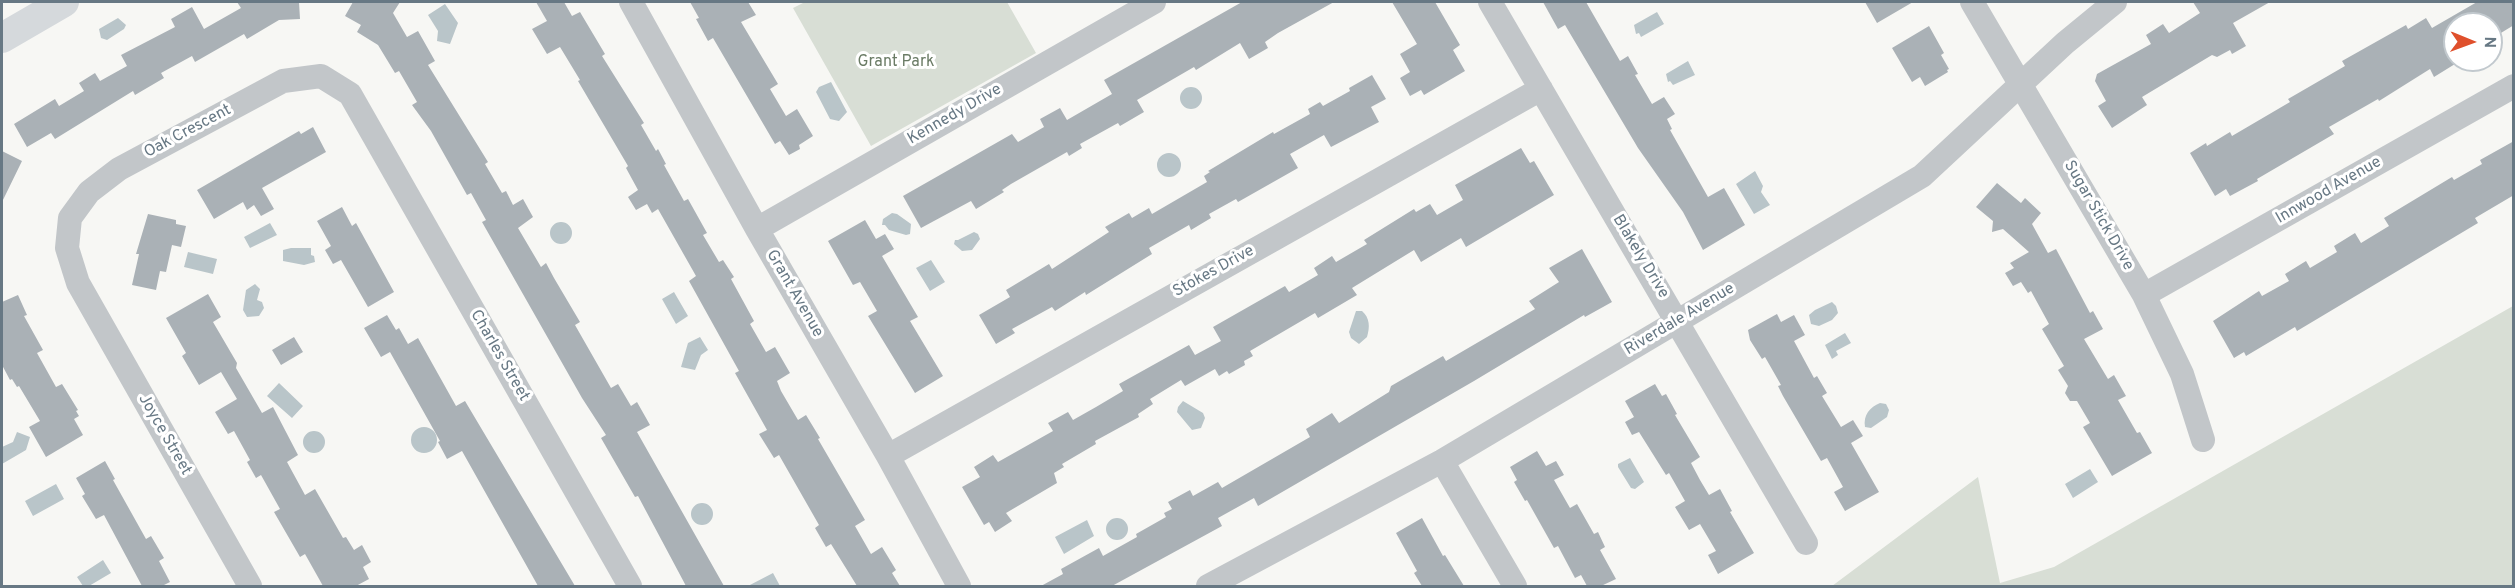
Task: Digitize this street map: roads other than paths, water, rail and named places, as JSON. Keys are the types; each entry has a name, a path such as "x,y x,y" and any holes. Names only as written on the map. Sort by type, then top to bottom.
{"main road":[{"path":"2,38 64,2"}],"street":[{"name":"Grant Avenue","path":"631,2 959,586"},
{"name":"Kennedy Drive","path":"757,229 1154,2"},
{"name":"Blakely Drive","path":"1490,2 1806,543"},
{"name":"Sugar Stick Drive","path":"1972,2 2144,295 2182,374 2202,440"},
{"name":"Riverdale Avenue","path":"1221,584 1442,461 1922,176 2020,85 2115,2"},
{"name":"Oak Crescent","path":"78,283 67,248 70,218 89,192 118,169 282,81 321,76 350,94 368,125"},
{"name":"Innwood Avenue","path":"2144,295 2514,86"},
{"name":"Stokes Drive","path":"888,456 1541,89"},
{"name":"Charles Street","path":"368,125 630,586"},
{"name":"Joyce Street","path":"78,283 250,586"},
{"path":"1442,461 1515,586"}],"park label":[{"name":"Grant Park","path":"896,63"}]}
